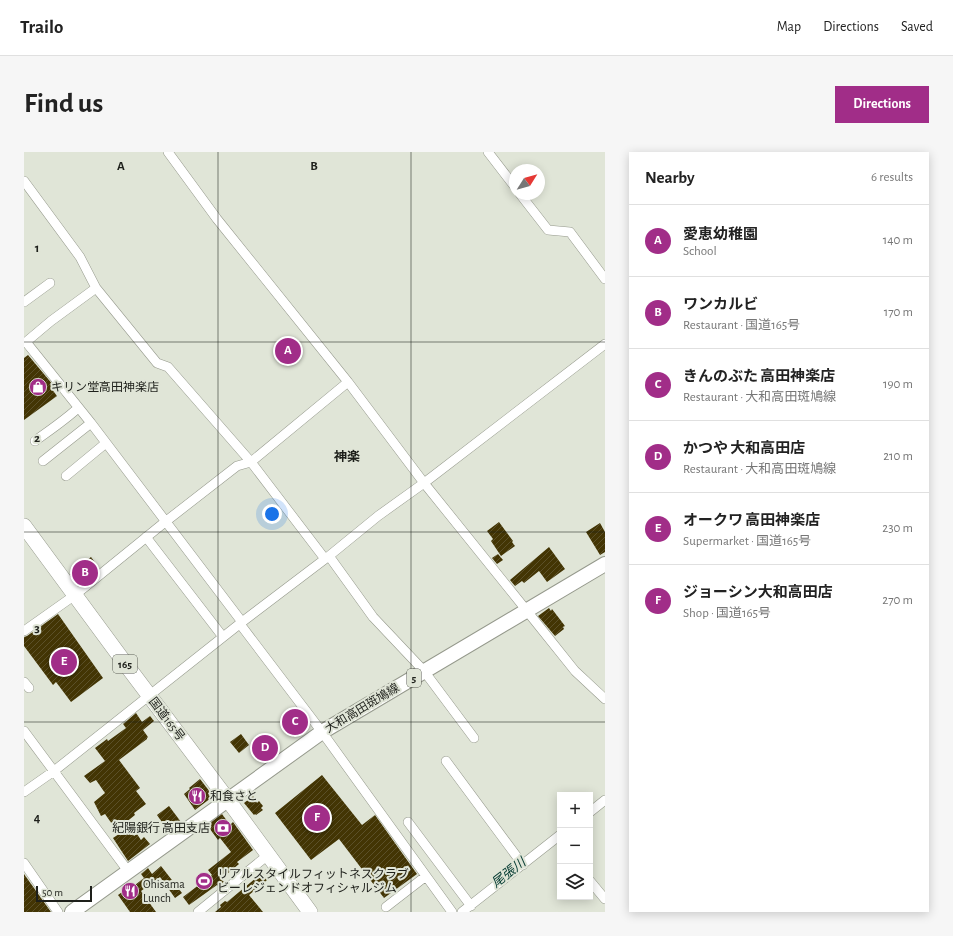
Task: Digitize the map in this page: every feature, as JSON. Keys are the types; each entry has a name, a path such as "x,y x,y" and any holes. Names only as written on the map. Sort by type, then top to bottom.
{"highway":[{"name":"国道165号","path":"24,526 310,912"}],"main road":[{"name":"大和高田斑鳩線","path":"72,912 322,732 605,564"}],"street":[{"path":"488,152 509,179"},
{"path":"170,153 218,219 348,382 424,483 575,671 605,699"},
{"path":"24,181 80,256 96,288 157,363 168,367 251,462 373,617 424,671 474,738"},
{"path":"525,200 548,230 570,232 605,278"},
{"path":"24,302 50,283"},
{"path":"96,288 25,341 106,443 241,623 452,912"},
{"path":"24,792 378,516 424,483 605,344"},
{"path":"24,631 75,595 237,466 251,462 348,382"},
{"path":"35,441 60,422 68,418 78,408"},
{"path":"43,461 90,423"},
{"path":"66,476 106,443"},
{"path":"146,537 223,637"},
{"path":"24,731 128,871"},
{"path":"446,761 522,863"},
{"path":"593,810 605,800"},
{"path":"408,822 469,903"},
{"path":"462,912 469,903 557,837"},
{"path":"198,912 268,855"},
{"path":"24,863 58,912"},
{"path":"386,907 426,876"},
{"path":"593,885 605,899"}],"building":[{"name":"キリン堂高田神楽店","path":"28,355 54,386 51,388 57,396 24,420 24,358"},
{"path":"499,522 515,546 501,556 491,541 493,539 487,531"},
{"path":"600,523 605,532 605,552 600,555 586,532"},
{"path":"549,547 565,569 547,582 539,571 524,583 522,581 515,586 510,580"},
{"path":"498,554 503,560 497,564 492,558"},
{"path":"91,557 99,568 78,585 70,574"},
{"path":"549,608 551,611 552,609 565,626 563,627 564,629 555,636 538,616"},
{"path":"58,614 103,678 71,702 56,682 53,685 24,646 24,637"},
{"path":"296,708 309,725 294,737 281,719"},
{"path":"136,713 142,722 150,716 154,721 143,730 148,737 147,739 119,760 140,788 136,791 146,804 134,813 135,815 125,823 134,836 137,834 141,840 144,837 150,844 128,861 113,838 119,834 105,814 101,816 94,802 105,793 96,780 90,783 84,776 105,761 95,748 126,728 123,724"},
{"path":"241,734 249,745 239,753 230,742"},
{"path":"322,775 362,825 375,815 417,874 384,898 339,839 311,860 275,813"},
{"name":"和食さと","path":"200,779 210,792 208,793 211,798 195,810 184,794"},
{"path":"253,796 257,803 259,801 263,806 261,808 263,810 256,815 254,815 244,803"},
{"path":"169,806 181,822 168,831 157,815"},
{"path":"222,814 230,825 233,822 253,850 237,862 239,864 221,879 224,882 218,886 217,885 189,905 183,897 212,875 208,870 231,852 220,838 218,840 207,825"},
{"path":"161,866 182,893 175,898 160,877 141,891 156,912 130,912 118,895 125,890 126,892 144,878 141,874 148,868 152,874"},
{"path":"262,873 267,880 249,895 263,912 215,912 221,907 220,905 225,901 227,902"},
{"path":"24,874 51,912 24,912"}],"place":[{"name":"愛恵幼稚園","path":"288,351"},
{"name":"キリン堂高田神楽店","path":"38,387"},
{"name":"ワンカルビ","path":"85,573"},
{"name":"オークワ 高田神楽店","path":"64,662"},
{"name":"きんのぶた 高田神楽店","path":"295,722"},
{"name":"かつや 大和高田店","path":"265,748"},
{"name":"和食さと","path":"197,796"},
{"name":"ジョーシン大和高田店","path":"317,818"},
{"name":"紀陽銀行 高田支店","path":"223,828"},
{"name":"リアルスタイルフィットネスクラブ ビーレジェンドオフィシャルジム","path":"204,881"},
{"name":"Ohisama Lunch","path":"130,891"}],"district":[{"name":"神楽","path":"347,456"}],"water label":[{"name":"尾張川","path":"508,872"}]}
